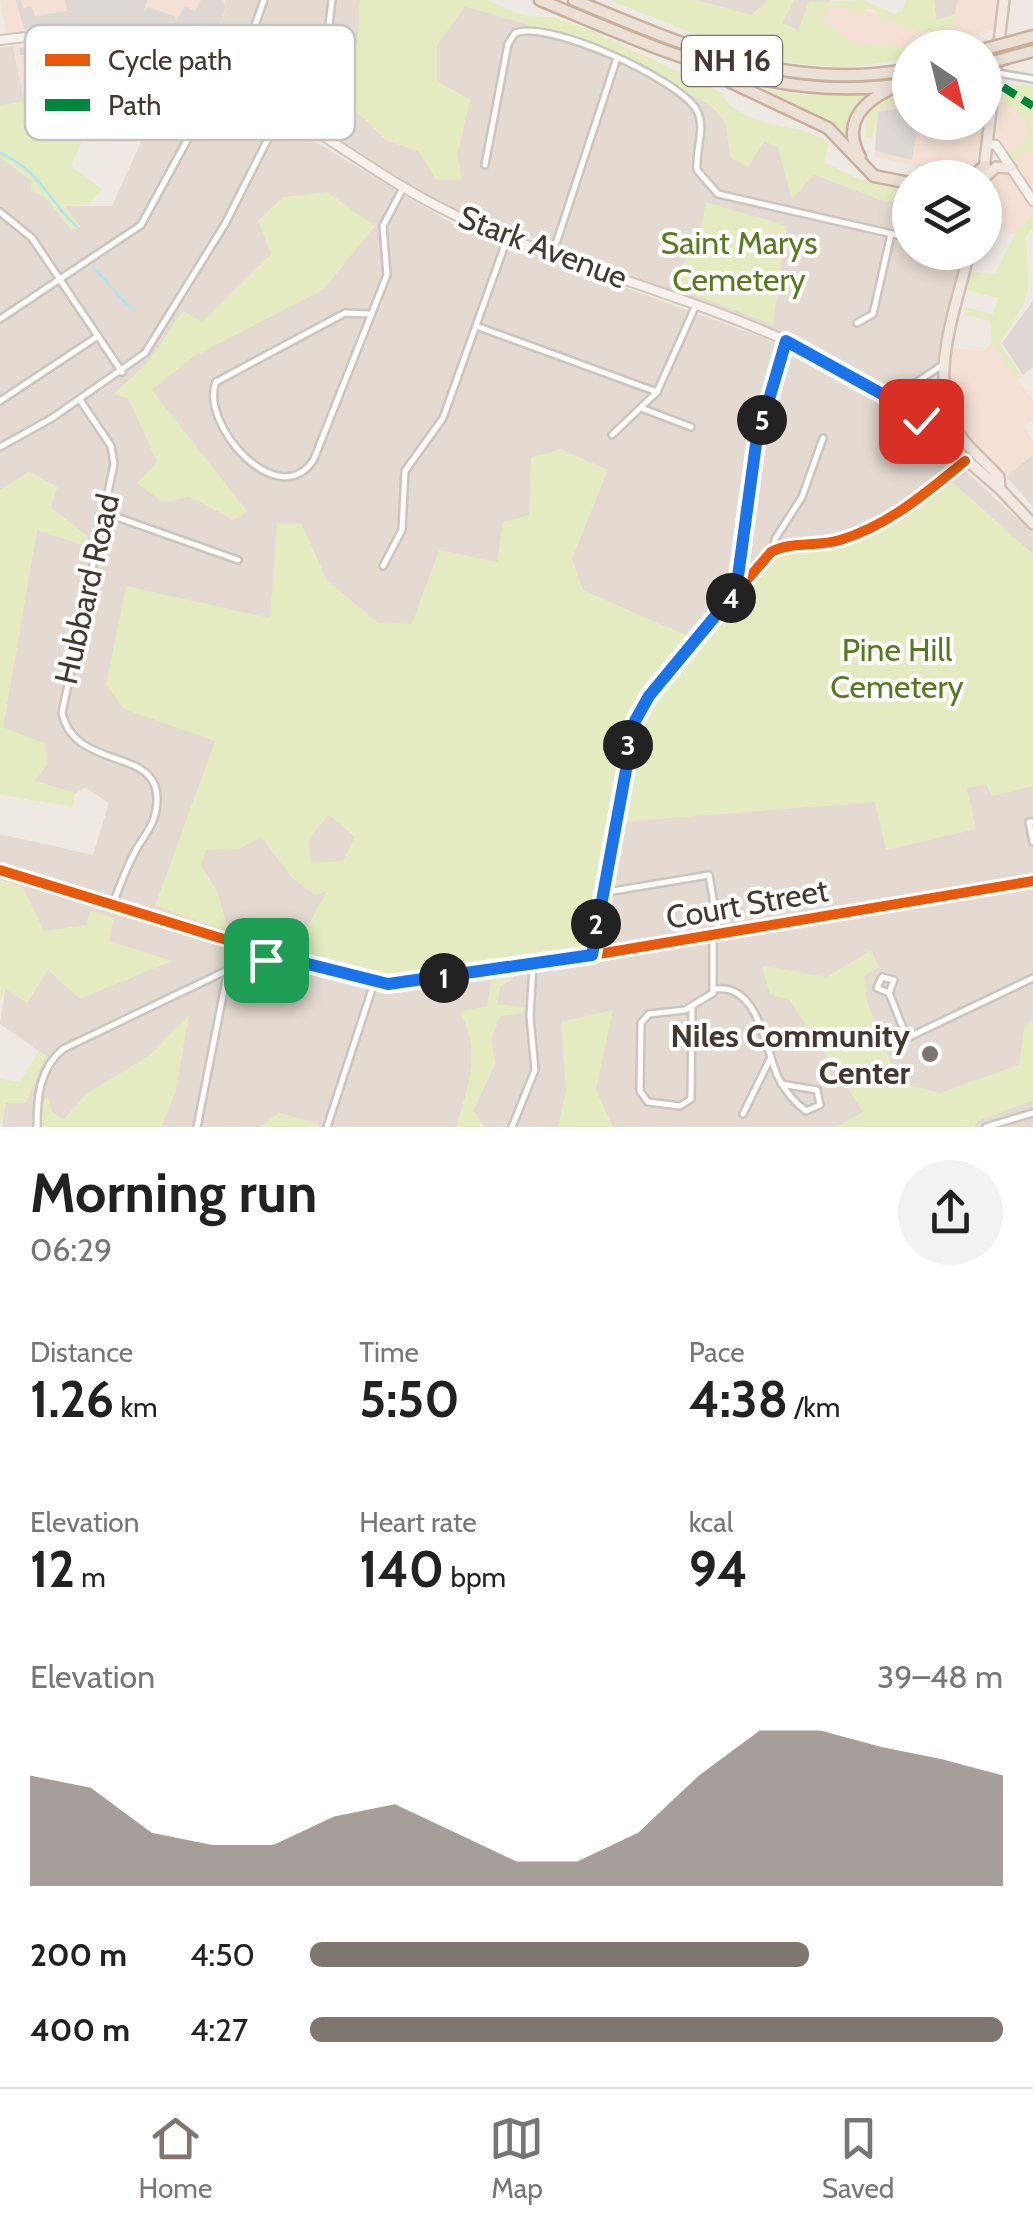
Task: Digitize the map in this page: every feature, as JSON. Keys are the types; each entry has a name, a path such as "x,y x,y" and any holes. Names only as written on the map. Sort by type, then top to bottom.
{"highway":[{"name":"NH 16","path":"540,0 698,64 751,80 801,88 892,84"},
{"name":"NH 16","path":"574,0 715,56 777,72 850,76 892,72"},
{"path":"1002,45 1033,36"},
{"path":"1002,59 1033,51"},
{"path":"698,64 828,128 874,176 892,178"},
{"path":"892,90 864,104 855,120 852,138 858,155 871,168 892,174"}],"main road":[{"path":"1002,30 1004,0"},
{"path":"986,160 989,140"},
{"path":"1002,167 1011,168"},
{"path":"965,270 944,364 948,413 977,454 1000,477 1000,489 1033,524"},
{"name":"Stark Avenue","path":"928,428 1000,489"},
{"path":"965,461 977,454"}],"street":[{"path":"257,25 264,0"},
{"path":"329,25 332,0"},
{"path":"484,165 508,44 519,31 551,35 617,58 694,106 700,119 696,156 700,176 713,191 890,234 873,314 857,323"},
{"name":"Stark Avenue","path":"0,40 25,39"},
{"path":"553,253 617,58"},
{"path":"1002,74 1033,79"},
{"path":"0,319 141,225 187,140"},
{"path":"0,447 122,372 156,338 182,288 225,224 267,140"},
{"name":"Stark Avenue","path":"327,140 451,213 786,341 891,399 928,428"},
{"path":"988,144 996,146 1033,202"},
{"path":"368,314 346,314 216,382 216,411 238,448 258,468 290,476 310,466 388,268 383,226 404,186"},
{"path":"0,212 25,229 122,372"},
{"path":"383,566 402,530 405,471 440,426 508,236"},
{"path":"612,435 656,392 696,305"},
{"path":"475,326 656,392"},
{"path":"0,401 98,336"},
{"path":"736,591 756,444 786,341"},
{"path":"891,399 944,364"},
{"name":"Hubbard Road","path":"80,400 114,454 62,712 82,746 139,766 156,790 156,815 113,904"},
{"path":"641,408 691,427"},
{"path":"775,549 775,539 802,497 823,438"},
{"path":"592,955 635,721 649,696 775,549 833,542 866,530 902,510 965,461"},
{"path":"105,513 238,560"},
{"path":"1033,822 1029,822 1033,842"},
{"name":"Court Street","path":"0,870 374,983 418,982 532,965 1033,881"},
{"path":"601,894 709,875 716,935 716,989"},
{"path":"244,943 244,963"},
{"path":"37,1127 41,1083 58,1053 244,963 292,960"},
{"path":"512,1127 536,1070 530,1016 532,965"},
{"path":"197,1127 228,970"},
{"path":"890,993 906,1038 1033,978"},
{"path":"327,1127 374,983"},
{"path":"692,1008 690,1099 680,1106 648,1102 640,1092 644,1018 692,1008 716,989 729,989 748,1003 781,1084 806,1111 820,1105 817,1090 781,1084"},
{"path":"743,1114 771,1057"},
{"path":"986,1127 1033,1113"}],"shaded area":[{"path":"0,0 224,0 226,7 220,25 25,25 25,32 6,33"},
{"path":"16,0 21,0 23,8 31,6 35,16 67,11 65,0 147,0 144,12 147,7 175,16 176,21 185,6 195,11 201,0 223,0 226,7 220,25 25,25 24,29"},
{"path":"224,0 360,0 355,51 355,25 220,25 226,8"},
{"path":"694,0 769,0 751,15"},
{"path":"794,0 830,0 799,31 782,23"},
{"path":"934,0 958,0 957,14 936,20"},
{"path":"958,0 996,0 996,30 892,30 892,47 855,45 823,21 830,4 951,28"},
{"path":"465,6 607,48 711,106 725,121 731,158 748,167 764,141 778,147 792,199 813,174 892,201 892,270 960,270 937,363 894,392 779,331 444,204 336,140 355,140 355,110 386,140 418,151 437,180 461,179 457,154 470,100 437,81 437,45"},
{"path":"25,44 25,104 13,46"},
{"path":"13,46 25,104 0,106 0,48"},
{"path":"1002,100 1024,120 1029,136 1009,153 1001,140"},
{"path":"892,105 892,140 981,140 977,160 892,160 875,156 879,108"},
{"path":"892,109 892,140 915,140 912,160 875,151 878,112"},
{"path":"142,140 312,140 458,227 767,339 836,374 919,429 1033,533 1033,1127 485,1127 473,1111 495,1064 491,1038 500,1016 522,1013 525,1008 497,1005 500,986 513,979 491,981 488,1007 472,1036 472,1075 456,1127 318,1127 280,1113 260,1127 2,1127 5,1103 46,1056 0,1024 5,989 48,970 136,973 170,961 109,941 113,918 91,911 87,925 44,932 23,888 0,880 0,834 93,855 109,803 86,788 75,793 34,781 3,727 37,530 86,545 51,508 57,487 29,472 0,490 0,157 32,181 71,229 80,226 65,206 112,206"},
{"path":"1033,150 1033,190 1013,160"},
{"path":"1002,171 1008,172 1033,210 1015,234 1002,231"},
{"path":"1033,301 1033,367 1023,375 1002,343"},
{"path":"992,342 1033,401 1033,419 1024,426 1033,441 1033,455 1006,476 968,435 950,398 952,348 983,351"},
{"path":"1033,455 1033,507 1006,476"}],"green space":[{"path":"360,0 488,0 524,16 552,17 595,32 720,92 744,114 819,136 829,143 824,162 858,179 892,187 892,201 814,174 792,200 778,147 764,141 748,167 731,158 725,121 711,106 607,48 465,6 437,45 437,81 470,100 457,154 462,180 437,180 418,151 386,140 355,110"},
{"path":"609,0 694,0 751,15 769,0 794,0 782,23 798,31 809,2 863,0 895,14 902,11 906,0 934,0 936,20 957,14 951,28 916,30 879,18 877,12 868,8 863,13 830,4 823,21 855,45 892,47 892,61 845,68 761,60"},
{"path":"1014,84 1033,86 1033,150 1013,160 1009,153 1029,136 1024,120 1002,100 1002,94 1014,96"},
{"path":"750,87 809,95 869,95 851,131 851,146 828,124 766,98"},
{"path":"892,97 892,105 879,108 872,139 865,137 868,108"},
{"path":"25,101 25,140 82,140 71,166 102,189 89,204 65,206 81,227 71,230 44,196 31,191 32,181 0,157 0,106"},
{"path":"864,163 892,177 876,172"},
{"path":"327,192 375,226 324,289 193,357 152,390 247,511 234,520 190,497 162,502 137,483 157,462 128,398 114,394 149,361 183,311 202,322 271,254 258,221 283,197"},
{"name":"Saint Marys Cemetery","path":"706,202 787,226 773,325 679,289 688,247 697,249"},
{"path":"1033,212 1033,228 1025,238 1029,274 1026,296 1000,344 1022,376 1017,380 992,342 990,321 965,315 964,307 993,314 998,298 966,290 969,272 995,274 1002,270 1002,260 1015,234"},
{"name":"Pine Hill Cemetery","path":"561,449 608,470 572,559 583,590 690,637 659,675 667,680 779,553 834,548 866,537 950,480 1033,554 1033,786 992,796 986,784 967,788 976,829 886,850 875,802 607,823 585,951 388,979 293,953 327,891 315,895 292,878 261,837 239,849 206,850 201,866 217,891 229,932 155,906 215,741 124,709 106,685 126,586 270,618 277,523 301,523 327,580 378,623 412,624 439,550 497,562 503,522 529,515 531,457","holes":["329,815 355,837 343,861 311,863 309,838"]},
{"path":"29,472 57,487 51,508 88,536 86,546 37,530 3,727 46,744 47,765 35,781 75,793 73,807 0,795 0,490"},
{"path":"0,880 23,888 44,931 86,925 90,911 114,918 109,941 172,961 80,999 48,970 27,1003 5,989 0,1001"},
{"path":"871,950 879,967 864,975 867,1001 898,1082 939,1093 1019,1065 1024,1028 1033,1020 1033,1100 978,1121 974,1127 836,1127 863,1112 790,1000 770,995 762,966 827,977"},
{"path":"516,975 500,986 497,1004 526,1008 522,1013 500,1016 491,1038 495,1064 473,1111 485,1127 456,1127 471,1069 470,1041 460,1011 487,1007 491,981"},
{"path":"613,1010 596,1090 613,1127 558,1127 566,1091 561,1022"},
{"path":"189,1015 176,1091 161,1127 40,1127 41,1102 48,1097 52,1111 63,1120 86,1094 150,1055"},
{"path":"39,1051 46,1055 26,1103 5,1103 0,1127 0,1079 20,1082"},
{"path":"280,1113 319,1124 260,1127"}],"waterway":[{"path":"0,153 36,178 79,229"},
{"path":"92,266 132,310"}],"marked path":[{"path":"1003,87 1033,106"}],"cycle path":[{"path":"592,955 635,721 658,684 771,552 858,534 906,507 965,461"},
{"path":"0,870 292,960 388,984 533,965 1033,881"}],"place":[{"name":"Niles Community Center","path":"930,1054"}],"route":[{"path":"266,960 292,960 388,984 592,955 635,721 649,696 736,591 756,444 786,341 891,399 921,421"}]}
